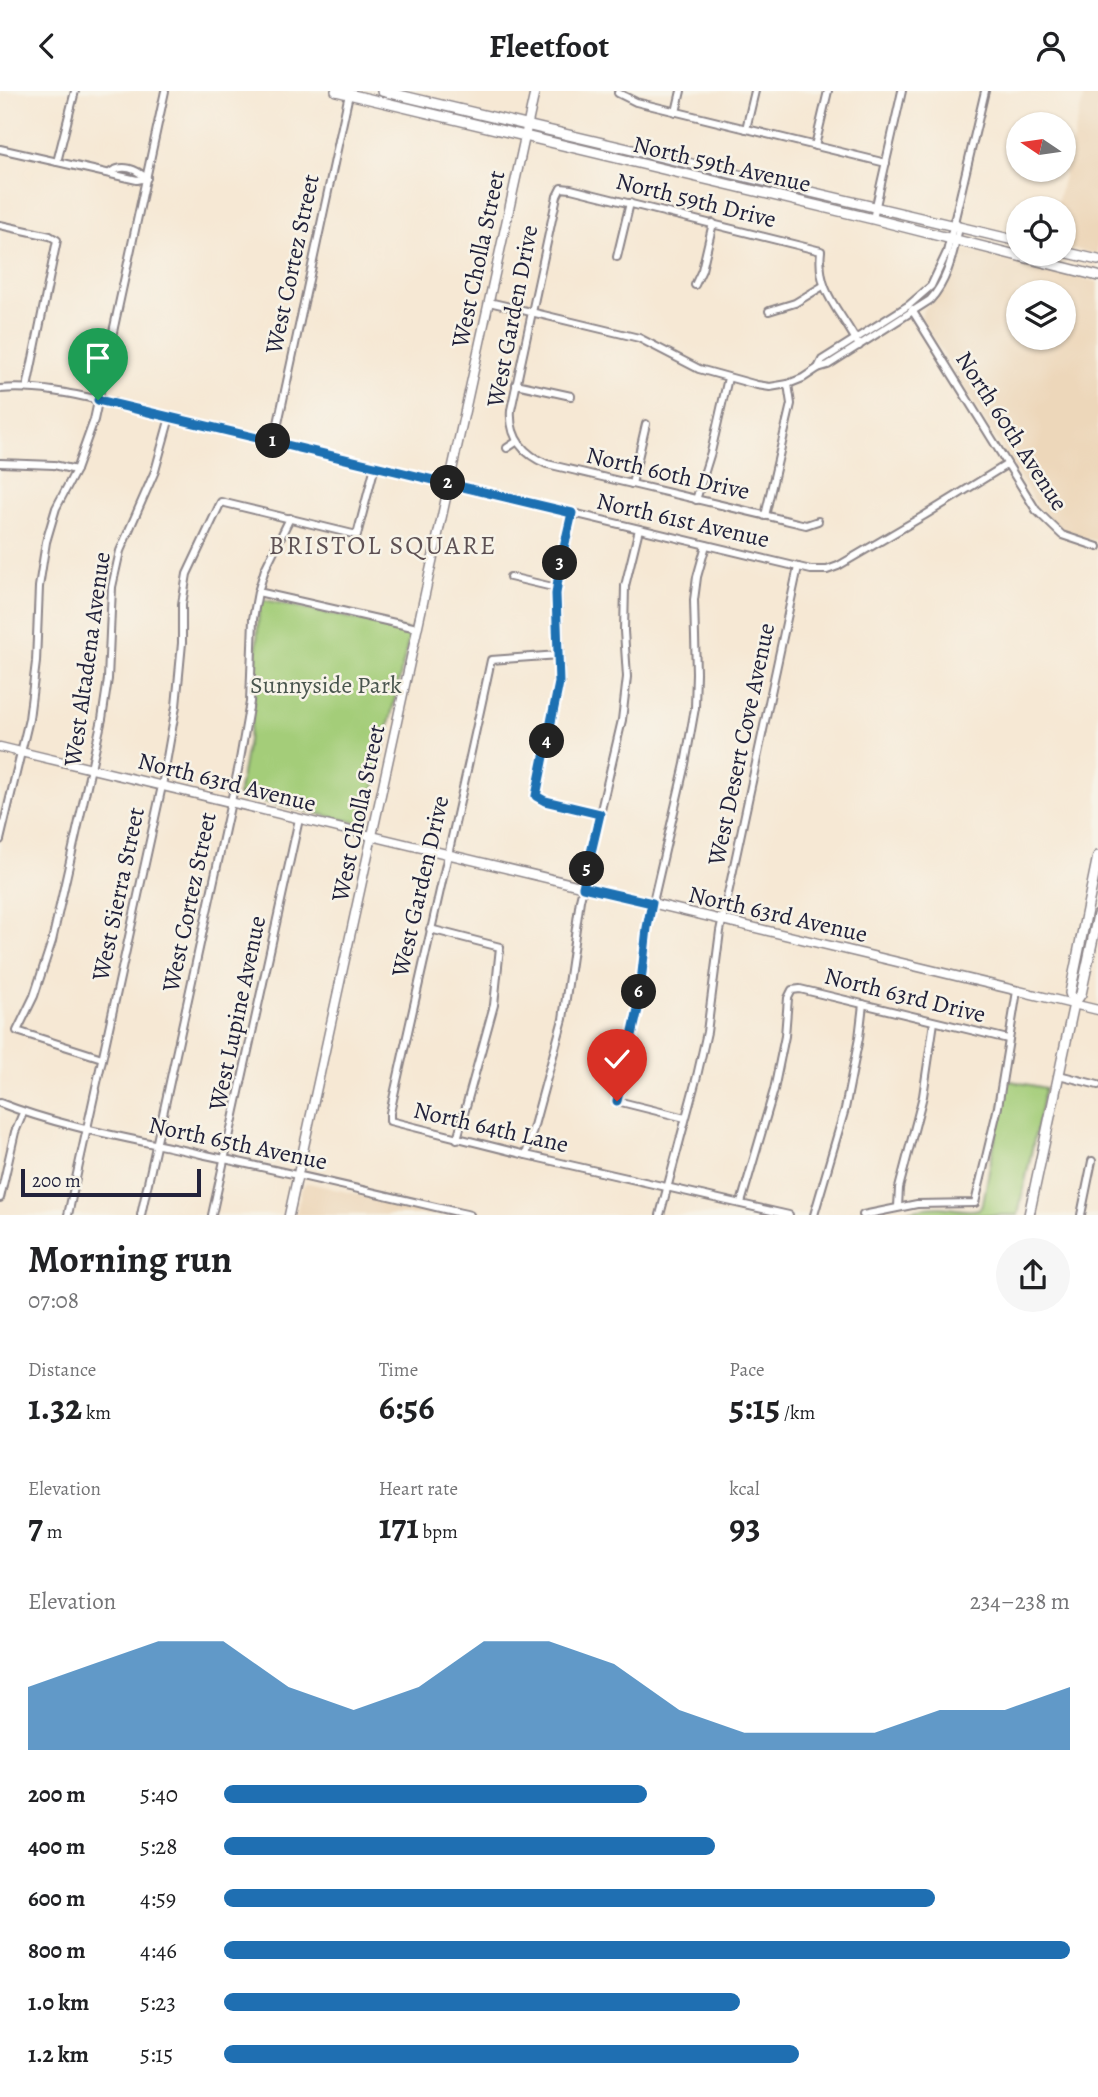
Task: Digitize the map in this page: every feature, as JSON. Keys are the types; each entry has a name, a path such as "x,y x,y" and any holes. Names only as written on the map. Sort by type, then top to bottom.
{"main road":[{"name":"North 59th Avenue","path":"336,91 873,219 1098,276"},
{"name":"North 59th Avenue","path":"382,91 1006,238"},
{"path":"1076,255 1098,260"},
{"path":"1074,1004 1070,993 1098,856"},
{"path":"1029,1215 1074,1004 1081,994 1098,915"}],"street":[{"path":"57,162 75,91"},
{"path":"0,840 33,691 39,587 46,542 56,508 76,470 98,400 165,91"},
{"name":"West Cholla Street","path":"289,1215 535,91"},
{"path":"676,112 681,91"},
{"path":"746,129 755,91"},
{"path":"816,146 828,91"},
{"path":"873,219 902,91"},
{"path":"857,343 913,313 930,300 939,288 948,268 985,91"},
{"path":"618,93 636,102 886,163"},
{"name":"West Cortez Street","path":"274,442 349,94"},
{"path":"0,149 111,173 118,168 127,168 138,171 147,178"},
{"name":"North 59th Drive","path":"561,188 821,251 820,273 823,286"},
{"name":"West Garden Drive","path":"507,448 516,442 510,419 516,384 557,196 561,188"},
{"path":"617,257 630,203"},
{"path":"695,285 702,270 713,223"},
{"path":"0,225 57,240 27,388"},
{"path":"488,302 639,338 699,369 770,387 788,384 828,365 909,305 931,286 953,240"},
{"path":"769,311 795,303 823,286 857,343"},
{"name":"North 60th Avenue","path":"909,305 1036,510 1062,535 1098,547"},
{"path":"696,500 711,452 728,378"},
{"path":"516,384 572,396"},
{"path":"765,516 791,404 788,384"},
{"name":"North 61st Avenue","path":"0,389 61,391 818,571 838,566 1006,465"},
{"name":"West Altadena Avenue","path":"102,1058 17,1031 34,996 52,941 103,719 108,679 110,611 116,570 127,532 155,471 170,417"},
{"path":"632,484 646,424"},
{"name":"North 60th Drive","path":"516,442 527,454 547,464 807,525 818,521"},
{"path":"0,463 54,465 76,470"},
{"path":"290,518 357,535 376,465"},
{"name":"West Sierra Street","path":"68,1215 162,786 176,706 181,604 187,574 221,502 290,518"},
{"path":"572,513 557,588 557,699 536,796 545,801 600,814"},
{"name":"West Cortez Street","path":"141,1215 250,702 253,619 258,592 265,569 290,518"},
{"path":"526,1155 563,1019 583,887 622,720 627,677 625,586 639,529"},
{"path":"685,1118 617,1101 638,1009 647,928 685,764 695,708 694,600 706,545"},
{"name":"West Desert Cove Avenue","path":"660,1215 698,1076 707,1032 722,920 799,567"},
{"path":"510,577 557,588"},
{"path":"258,592 417,628"},
{"name":"West Garden Drive","path":"390,1121 491,660 559,655"},
{"name":"North 63rd Avenue","path":"0,747 1098,1010"},
{"name":"West Lupine Avenue","path":"212,1215 299,819"},
{"path":"430,929 500,947 494,1005 457,1139"},
{"name":"North 63rd Drive","path":"741,1203 774,1090 792,990 800,989 1008,1039"},
{"path":"863,1215 937,1202 975,1203 998,1107 1017,991"},
{"path":"814,1215 845,1108 863,1004"},
{"path":"898,1207 899,1188 923,1096 934,1022"},
{"path":"1059,1075 1098,1085"},
{"name":"North 65th Avenue","path":"0,1103 86,1129 470,1215"},
{"path":"0,1198 1,1184 23,1112"},
{"name":"North 64th Lane","path":"390,1121 457,1139 789,1215"},
{"path":"1080,1215 1092,1161"}],"shaded area":[{"path":"1085,91 1098,91 1098,254 1076,249 1076,196 1059,196 1062,182 1076,182 1076,127"},
{"path":"964,249 1006,259 1006,266 1033,266 1098,282 1098,541 1075,537 1056,527 1041,512 921,318 923,310 947,282 960,250"},
{"path":"306,1183 444,1215 296,1215 302,1187"}],"green space":[{"name":"Sunnyside Park","path":"265,600 406,630 410,634 364,824 238,796 253,712 259,607"},
{"path":"1006,1080 1045,1088 1018,1215 888,1215 933,1207 979,1209 983,1203"}],"district":[{"name":"BRISTOL SQUARE","path":"383,545"}],"route":[{"path":"98,400 572,513 557,580 560,663 557,699 536,796 545,801 600,814 583,887 652,903 640,976 638,1009 617,1101"}]}
